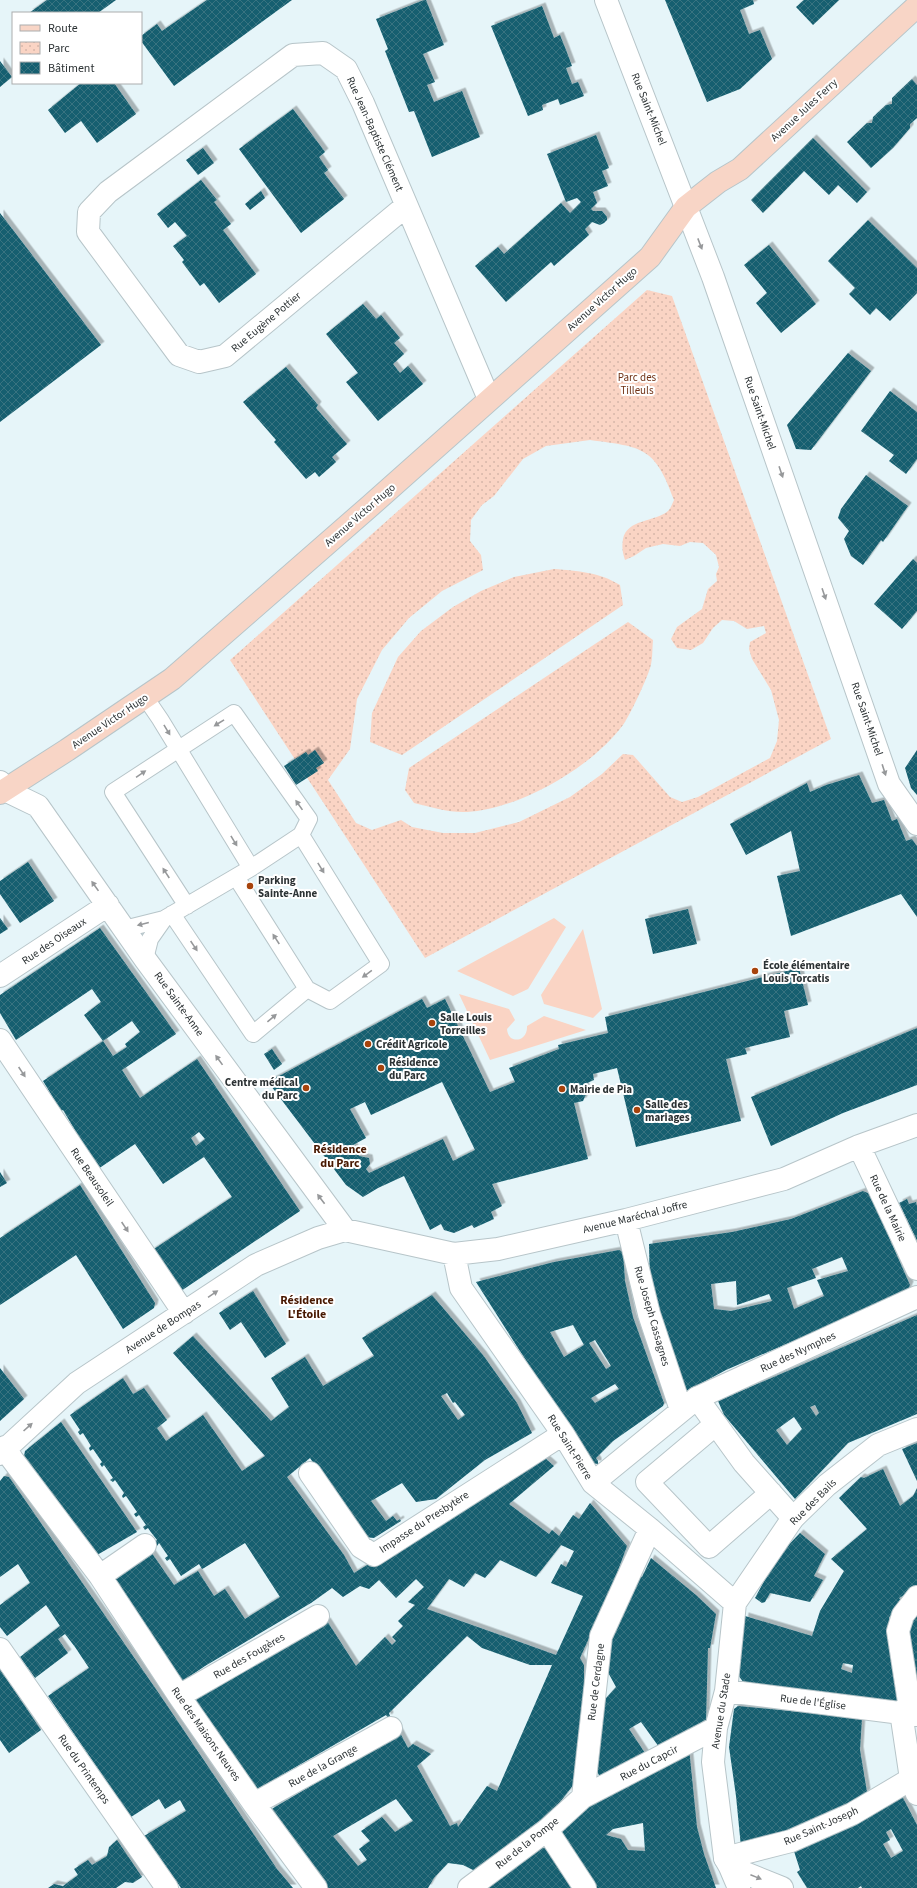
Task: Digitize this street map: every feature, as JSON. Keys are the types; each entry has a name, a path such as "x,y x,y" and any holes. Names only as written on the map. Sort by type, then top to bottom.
{"main road":[{"name":"Avenue Jules Ferry","path":"686,207 718,182 740,169 917,6"},
{"name":"Avenue Victor Hugo","path":"2,788 67,750 172,679 370,506 650,257 686,207"}],"street":[{"name":"Rue Saint-Michel","path":"606,0 718,292 889,784 917,824"},
{"name":"Rue Jean-Baptiste Clément","path":"108,192 293,54 323,53 346,69 363,103 489,399"},
{"name":"Rue Eugène Pottier","path":"108,192 89,212 88,232 179,355 199,362 225,356 406,206"},
{"name":"Rue Sainte-Anne","path":"2,788 38,806 124,929 345,1230"},
{"name":"Rue des Oiseaux","path":"0,976 108,905"},
{"name":"Rue Beausoleil","path":"0,1040 184,1314"},
{"name":"Avenue Maréchal Joffre","path":"345,1230 454,1254 498,1249 626,1220 784,1179 859,1146 917,1125"},
{"name":"Rue de la Mairie","path":"859,1146 917,1269"},
{"name":"Rue Joseph Cassagnes","path":"626,1220 649,1314 689,1404 716,1424 744,1463 794,1518"},
{"name":"Avenue de Bompas","path":"3,1450 77,1383 184,1314 256,1265 318,1238 345,1230"},
{"name":"Rue Saint-Pierre","path":"454,1254 460,1288 563,1434 593,1483 735,1603"},
{"name":"Rue des Nymphes","path":"593,1483 689,1404 917,1297"},
{"path":"716,1424 647,1482 709,1548 771,1493"},
{"name":"Rue des Bails","path":"735,1603 794,1518 827,1485 878,1445 917,1429"},
{"name":"Impasse du Presbytère","path":"310,1473 361,1546 374,1555 563,1434"},
{"name":"Rue des Maisons Neuves","path":"3,1450 12,1459 100,1576 179,1696 254,1804 316,1888"},
{"name":"Rue de Cerdagne","path":"582,1796 601,1636 650,1530 671,1508"},
{"path":"100,1576 145,1545"},
{"path":"914,1786 910,1714 898,1630 903,1615 917,1597"},
{"name":"Avenue du Stade","path":"735,1603 726,1691 716,1728 713,1762 727,1862 739,1888"},
{"name":"Rue des Fougères","path":"179,1696 318,1616"},
{"name":"Rue du Printemps","path":"0,1649 167,1888"},
{"name":"Rue de l'Église","path":"726,1691 910,1714"},
{"name":"Rue de la Grange","path":"254,1804 391,1728"},
{"name":"Rue du Capcir","path":"582,1796 716,1728"},
{"name":"Rue Saint-Joseph","path":"727,1862 791,1841 914,1786"},
{"name":"Rue de la Pompe","path":"469,1888 547,1830 582,1796"},
{"path":"547,1830 585,1888"},
{"path":"727,1862 782,1888"}],"lane":[{"path":"145,697 251,868"},
{"path":"124,929 168,916 187,906 251,868 301,835 309,819 234,713 178,748 113,792 187,906"},
{"path":"236,877 307,989 330,1001 381,964 301,835"},
{"path":"168,916 254,1034 307,989"},
{"path":"146,959 150,939 168,916"}],"green space":[{"name":"Parc des Tilleuls","path":"647,290 672,296 831,739 425,958 230,660","holes":["590,440 623,445 635,448 645,453 660,469 674,500 668,511 662,515 636,524 630,528 623,539 622,547 625,560 646,548 663,544 680,546 690,542 703,543 716,555 719,567 716,574 717,581 708,589 702,609 677,627 671,639 677,648 691,650 703,643 713,628 722,620 734,621 747,629 764,626 766,633 750,642 749,649 752,659 771,690 779,720 777,741 770,758 698,797 682,802 670,797 633,755 623,754 602,774 570,797 519,822 475,833 443,833 412,827 401,820 372,830 356,823 328,780 350,749 357,699 382,650 409,618 442,591 483,570 481,555 470,541 471,520 482,505 494,496 523,459 546,446"]},
{"path":"554,569 588,573 604,577 620,585 623,605 402,755 370,742 372,713 398,657 421,631 453,607 481,591 514,577"},
{"path":"628,622 653,640 652,660 637,699 623,725 610,741 593,756 553,783 509,803 488,809 454,812 414,803 405,790 409,768"},
{"path":"554,918 566,927 528,989 513,996 457,971"},
{"path":"583,929 602,1009 593,1018 544,1004 541,995"},
{"path":"459,994 509,1009 515,1020 507,1029 508,1034 514,1039 518,1040 521,1038 526,1031 527,1026 544,1016 586,1030 490,1060"}],"building":[{"path":"47,0 116,0 99,12 30,12"},
{"path":"207,0 292,0 174,86 142,42 142,35 157,24 162,31"},
{"path":"426,0 444,45 423,54 435,82 427,85 434,102 462,91 480,137 432,157 414,111 409,112 385,51 388,49 376,19"},
{"path":"665,0 753,0 754,4 740,10 749,34 760,30 772,59 740,89 707,102"},
{"path":"804,0 839,0 813,25 796,7"},
{"path":"542,6 554,38 560,35 566,50 572,66 566,68 572,84 578,82 584,96 560,105 558,99 542,105 543,110 528,116 491,26"},
{"path":"0,61 12,77 0,87"},
{"path":"912,79 917,85 917,118 910,124 910,128 893,148 871,168 847,142 867,123 872,123 873,117 886,105 892,104 892,98"},
{"path":"80,84 115,84 136,114 97,143 81,121 65,133 48,110"},
{"path":"293,109 325,152 319,157 328,170 324,173 344,199 301,233 239,149"},
{"path":"596,135 609,168 602,171 608,186 593,192 597,203 591,209 593,211 602,211 607,217 607,220 600,225 592,222 585,229 589,235 554,266 551,262 506,302 475,266 498,247 504,254 561,203 570,213 581,202 577,198 566,202 547,154"},
{"path":"813,138 867,192 857,203 838,185 829,195 804,171 763,213 751,200"},
{"path":"203,148 214,163 198,175 186,160"},
{"path":"201,180 217,200 214,202 231,224 223,230 256,274 219,303 204,283 200,286 182,262 184,260 173,246 187,236 175,222 168,228 157,214"},
{"path":"261,191 265,198 250,210 245,204"},
{"path":"0,213 101,345 0,422"},
{"path":"868,220 917,268 917,293 890,321 876,308 870,315 849,294 855,288 828,261"},
{"path":"769,245 816,304 781,333 756,303 767,293 744,265"},
{"path":"363,304 376,319 381,315 400,338 394,343 404,354 393,364 400,373 408,366 423,384 378,421 346,382 358,373 326,334"},
{"path":"848,353 871,371 811,450 796,449 787,425"},
{"path":"286,367 318,405 316,408 347,444 332,457 336,462 319,477 315,472 306,479 274,442 276,440 243,402"},
{"path":"890,391 917,412 917,459 906,474 889,461 894,455 861,431"},
{"path":"866,475 908,506 883,542 881,540 863,565 851,556 844,539 849,531 838,518 841,509"},
{"path":"913,559 917,563 917,611 902,629 874,604"},
{"path":"315,750 324,763 316,768 318,771 296,785 284,766 306,752 308,755"},
{"path":"917,750 917,795 911,788 905,768"},
{"path":"859,775 872,803 884,800 892,821 897,819 906,841 912,839 917,846 917,917 901,894 791,936 777,876 800,871 791,831 746,855 730,824 807,783 810,792 826,785"},
{"path":"28,862 54,901 20,923 0,894 0,881"},
{"path":"688,909 697,944 653,954 645,919"},
{"path":"0,918 8,929 0,934"},
{"path":"100,928 176,1034 122,1070 140,1098 197,1059 300,1211 181,1291 151,1251 232,1197 204,1157 163,1184 135,1144 98,1169 63,1110 61,1111 43,1081 103,1041 84,1015 101,1002 92,989 16,1040 0,1013 0,995","holes":["132,1021 140,1032 125,1044 127,1047 113,1056 103,1041","199,1132 205,1139 196,1146 191,1138"]},
{"path":"799,968 808,1005 784,1011 790,1037 745,1048 747,1054 726,1059 741,1121 636,1147 617,1068 593,1074 594,1080 585,1084 587,1092 583,1101 574,1103 588,1159 492,1184 502,1206 491,1212 494,1219 474,1228 472,1225 454,1233 444,1230 441,1224 430,1230 404,1176 363,1197 346,1185 268,1082 422,999 427,1008 445,999 490,1092 515,1082 509,1068 559,1049 558,1045 608,1033 605,1017","holes":["442,1082 475,1150 453,1161 443,1139 369,1173 366,1169 370,1164 369,1158 359,1156 353,1145 366,1138 350,1109 365,1102 371,1115"]},
{"path":"917,1028 917,1085 843,1113 771,1146 751,1097"},
{"path":"272,1049 282,1064 274,1070 264,1054"},
{"path":"0,1172 7,1183 0,1187"},
{"path":"80,1185 155,1303 154,1308 123,1329 76,1255 0,1305 0,1238"},
{"path":"863,1191 870,1194 910,1285 907,1292 726,1370 687,1391 685,1390 650,1289 649,1244 732,1232 791,1219","holes":["842,1257 848,1271 817,1280 824,1296 794,1309 787,1288 816,1278 812,1269","736,1281 737,1305 769,1294 772,1301 731,1311 714,1309 711,1284"]},
{"path":"907,1199 909,1204 916,1202 917,1206 917,1241 899,1203"},
{"path":"619,1250 623,1252 625,1281 633,1317 664,1403 663,1406 613,1441 596,1458 598,1464 591,1463 476,1282 554,1262","holes":["573,1325 584,1345 564,1357 550,1332","595,1340 611,1366 606,1369 589,1343","615,1384 619,1389 595,1403 591,1398"]},
{"path":"253,1291 286,1344 265,1358 241,1322 230,1330 219,1313"},
{"path":"432,1295 483,1355 517,1403 532,1433 485,1460 436,1499 416,1502 402,1483 371,1501 386,1521 393,1516 397,1521 400,1519 401,1521 374,1538 364,1537 310,1458 287,1477 344,1555 354,1573 545,1458 554,1466 509,1504 549,1534 552,1530 559,1536 573,1515 579,1519 590,1503 627,1546 612,1587 580,1658 584,1665 584,1685 574,1784 547,1819 475,1871 463,1865 448,1863 434,1878 428,1888 324,1888 270,1810 345,1766 399,1731 408,1748 413,1744 431,1754 417,1766 450,1826 457,1823 458,1827 487,1786 497,1791 552,1665 530,1665 482,1648 467,1636 389,1713 390,1716 388,1718 386,1715 256,1790 195,1704 195,1699 327,1621 356,1666 385,1637 392,1645 396,1641 392,1637 403,1626 398,1621 415,1605 408,1602 424,1587 416,1579 396,1598 379,1580 369,1589 360,1586 343,1597 332,1588 311,1603 205,1666 183,1681 178,1680 109,1580 151,1552 174,1585 198,1571 214,1596 225,1589 245,1619 280,1597 245,1543 204,1568 202,1569 199,1564 181,1576 170,1559 167,1561 165,1558 168,1556 159,1543 157,1546 154,1542 157,1540 148,1528 145,1530 143,1527 146,1525 139,1515 136,1517 134,1514 137,1512 126,1496 123,1498 122,1496 124,1493 115,1480 113,1482 110,1480 113,1478 104,1465 102,1467 100,1464 102,1462 93,1449 90,1451 89,1448 91,1446 83,1433 80,1435 78,1432 80,1430 70,1415 123,1378 133,1394 144,1388 167,1420 157,1428 166,1441 203,1415 242,1471 265,1456 173,1353 193,1336 271,1421 289,1407 271,1378 305,1357 323,1386 374,1356 362,1338","holes":["447,1393 453,1403 455,1402 465,1415 458,1420 441,1396","561,1545 574,1551 566,1567 561,1564 551,1583 583,1596 556,1655 427,1609 449,1579 464,1587 475,1573 485,1578 500,1560 536,1577","396,1799 413,1821 395,1832 382,1817 361,1831 370,1841 359,1849 367,1860 358,1866 333,1836"]},
{"path":"917,1315 917,1414 848,1443 795,1499 724,1415 718,1401","holes":["815,1405 819,1413 816,1416 810,1407","794,1417 802,1429 787,1445 776,1430"]},
{"path":"0,1368 24,1399 0,1421"},
{"path":"61,1422 137,1532 97,1555 56,1503 24,1456 25,1451"},
{"path":"917,1443 917,1481 902,1449"},
{"path":"883,1469 900,1506 913,1496 917,1488 917,1588 899,1598 905,1606 904,1608 889,1617 898,1701 896,1705 750,1691 738,1675 745,1616 812,1636 820,1611 844,1571 831,1559 867,1529 839,1498 861,1477 864,1478","holes":["843,1663 853,1665 852,1673 841,1669"]},
{"path":"4,1476 9,1477 160,1695 277,1869 293,1888 181,1888 144,1836 186,1811 180,1800 165,1809 159,1799 131,1817 48,1696 89,1668 75,1647 65,1634 58,1639 68,1653 35,1678 20,1657 60,1626 46,1605 7,1636 0,1627 0,1605 30,1583 18,1564 0,1577 0,1481"},
{"path":"800,1533 825,1554 814,1576 823,1580 810,1602 770,1593 765,1602 762,1603 755,1598 777,1557"},
{"path":"651,1558 696,1595 716,1614 710,1648 708,1648 706,1720 659,1747 641,1722 629,1729 647,1756 600,1778 593,1761 602,1707 606,1698 616,1687 604,1665 616,1621 633,1594 640,1576 642,1577"},
{"path":"917,1605 917,1690 906,1623"},
{"path":"0,1669 41,1730 9,1753 0,1740"},
{"path":"738,1706 862,1718 860,1750 867,1792 853,1807 741,1847 729,1747 734,1709"},
{"path":"689,1748 697,1827 704,1854 716,1888 596,1888 561,1833 586,1805","holes":["643,1823 645,1851 628,1850 621,1839 606,1835 613,1829"]},
{"path":"901,1794 917,1825 917,1888 862,1888 861,1886 858,1888 807,1888 797,1872 800,1870 792,1845","holes":["891,1829 903,1851 891,1858 883,1844 890,1840 886,1832"]},
{"path":"117,1840 142,1877 133,1883 125,1882 116,1888 48,1888 54,1884 63,1886 78,1875 74,1869 88,1860 92,1865 107,1856 109,1847"},
{"path":"543,1841 572,1888 487,1888"}],"place":[{"name":"Parking Sainte-Anne","path":"250,886"},
{"name":"École élémentaire Louis Torcatis","path":"755,971"},
{"name":"Salle Louis Torreilles","path":"432,1023"},
{"name":"Crédit Agricole","path":"368,1044"},
{"name":"Résidence du Parc","path":"381,1068"},
{"name":"Centre médical du Parc","path":"306,1088"},
{"name":"Mairie de Pia","path":"562,1089"},
{"name":"Salle des mariages","path":"637,1110"}],"district":[{"name":"Résidence du Parc","path":"340,1156"},
{"name":"Résidence L'Étoile","path":"307,1307"}]}
